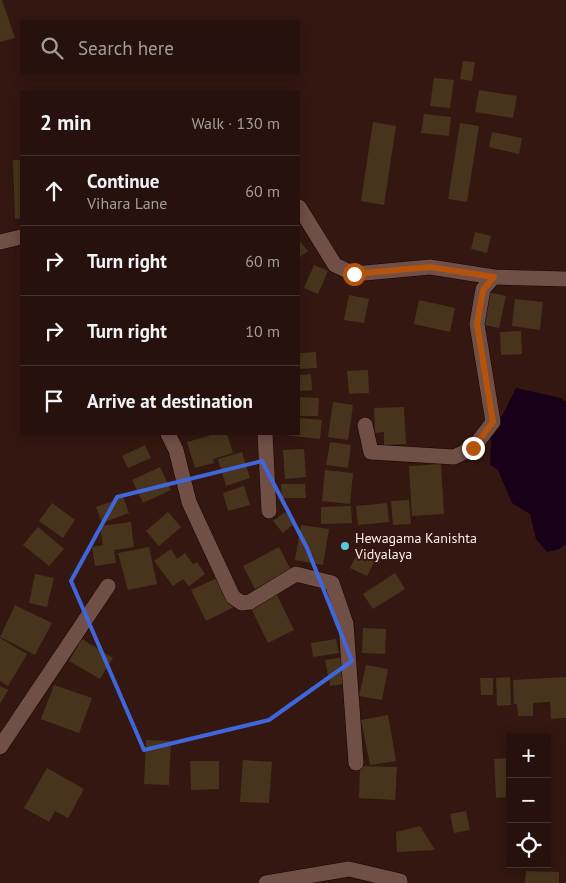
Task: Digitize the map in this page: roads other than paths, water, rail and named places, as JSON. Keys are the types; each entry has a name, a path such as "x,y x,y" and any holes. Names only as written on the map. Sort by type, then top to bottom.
{"street":[{"path":"300,209 335,265 354,274 430,267 494,277 566,279"},
{"path":"0,242 20,237"},
{"path":"365,425 371,452 454,457 473,448 493,422 477,324 483,290 494,277"},
{"path":"168,435 176,450 189,502 233,597 242,603 250,602 296,574 332,583 346,624 356,763"},
{"path":"265,435 269,511"},
{"path":"0,747 108,586"},
{"path":"266,883 349,869 400,880 400,883"}],"place":[{"name":"Hewagama Kanishta Vidyalaya","path":"345,546"}]}
